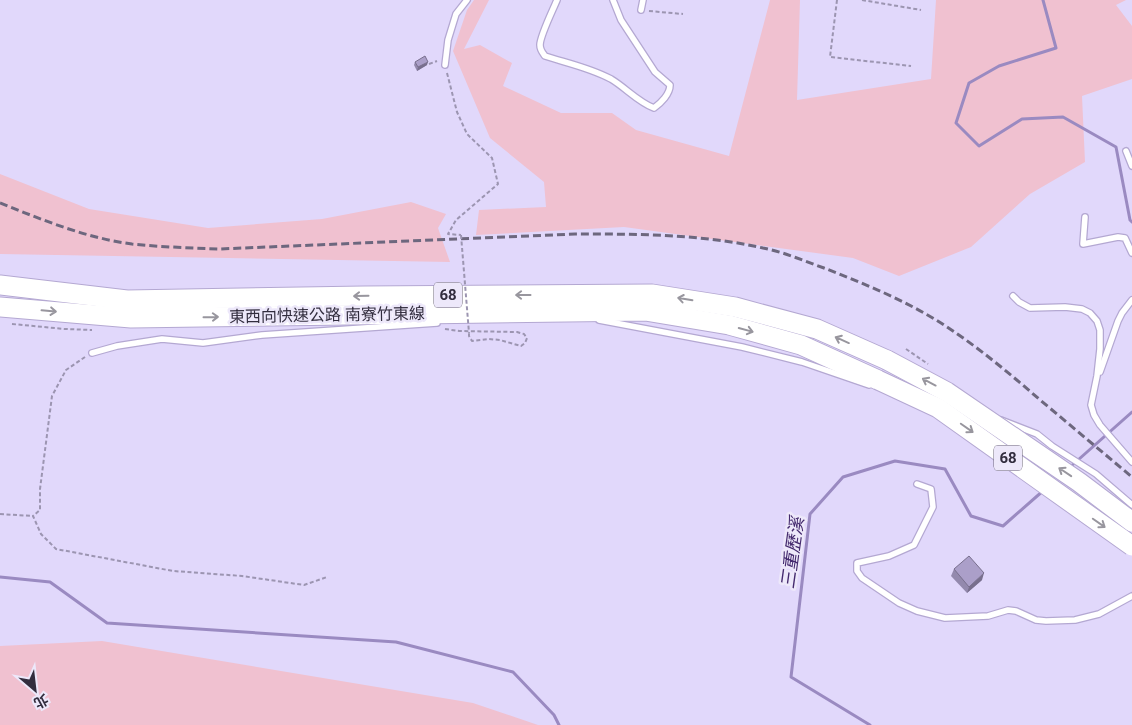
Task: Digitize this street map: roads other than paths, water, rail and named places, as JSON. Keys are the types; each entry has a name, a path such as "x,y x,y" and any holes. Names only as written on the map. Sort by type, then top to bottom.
{"highway":[{"name":"東西向快速公路 南寮竹東線","path":"0,285 127,300 652,294 735,307 816,329 886,360 947,392 1078,482 1132,522"},
{"name":"東西向快速公路 南寮竹東線","path":"0,307 131,318 645,311 729,325 801,345 938,408 1132,546"}],"lane":[{"path":"445,65 448,40 456,14 467,0"},
{"path":"557,0 540,40 540,49 545,56 590,70 611,79 654,108 668,94 670,85 654,72 621,20 613,0"},
{"path":"641,10 642,0"},
{"path":"1126,151 1132,166"},
{"path":"1084,217 1083,244 1118,237 1125,238 1132,253"},
{"path":"1013,296 1030,308 1065,307 1082,309 1090,313 1097,321 1100,330 1099,356 1091,405 1100,425 1132,462"},
{"path":"1095,384 1110,349 1118,321 1132,300"},
{"path":"488,320 552,317 581,319"},
{"path":"590,319 742,347 794,360 860,383 948,407"},
{"path":"92,353 117,346 162,338 203,343 262,335 441,323"},
{"path":"957,409 987,415 1037,434 1052,446 1096,474 1132,505"},
{"path":"1115,454 1120,449"},
{"path":"1096,474 1101,469"},
{"path":"917,484 931,489 933,507 914,545 889,556 858,563 857,571 862,578 899,603 917,612 945,618 988,616 1008,610 1016,611 1036,620 1046,621 1075,620 1099,614 1132,596"}],"waterway":[{"name":"三重歷溪","path":"1043,0 1056,48 999,66 969,83 956,123 979,146 1022,119 1063,117 1116,147 1130,220 1132,222"},
{"name":"三重歷溪","path":"1069,468 1132,412"},
{"name":"三重歷溪","path":"870,725 791,677 810,514 843,477 895,461 945,469 971,516 1003,526 1044,490"},
{"path":"0,577 50,582 107,623 396,642 513,672 554,715 559,725"}],"railway":[{"path":"0,203 65,228 98,237 132,244 165,247 220,249 598,234 693,237 740,243 771,250 824,268 870,287 915,308 944,325 1005,370 1132,477"}]}
